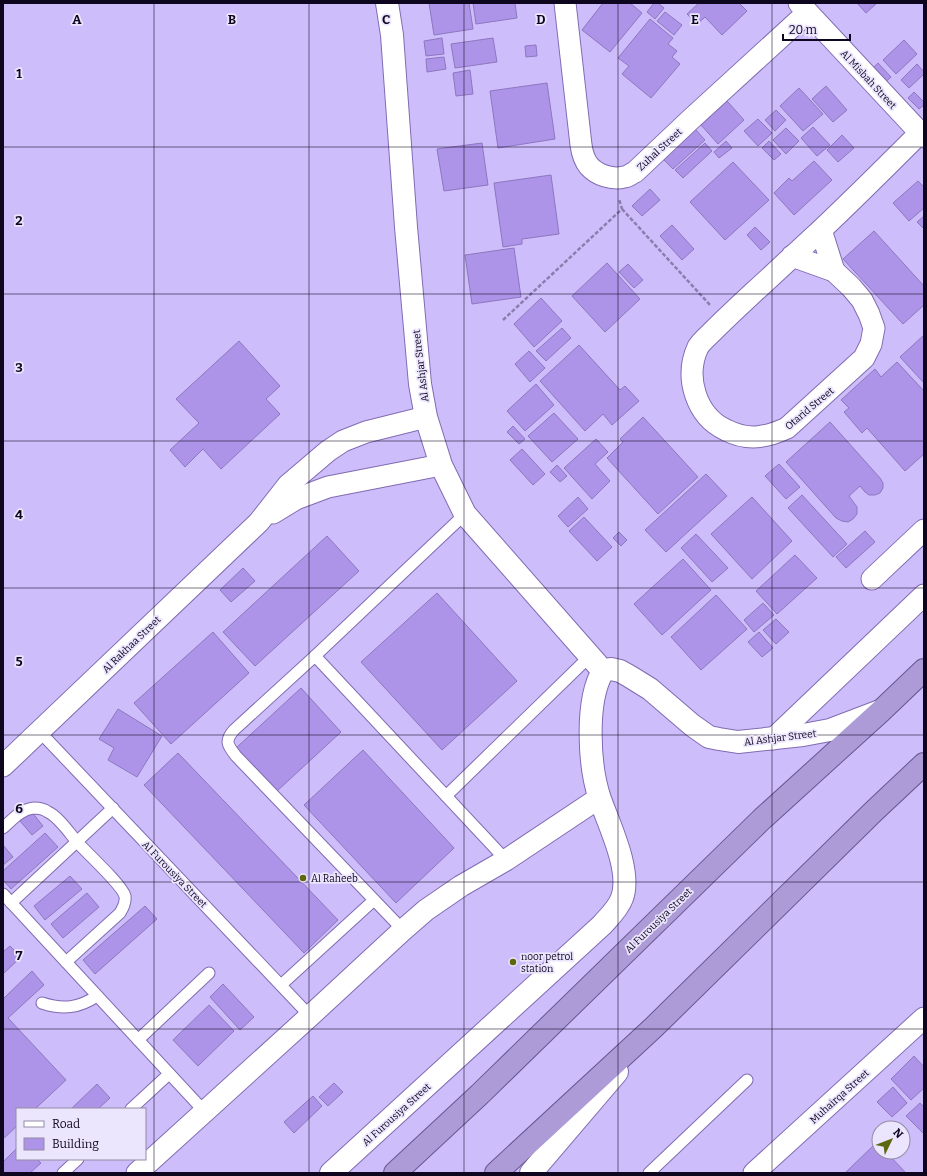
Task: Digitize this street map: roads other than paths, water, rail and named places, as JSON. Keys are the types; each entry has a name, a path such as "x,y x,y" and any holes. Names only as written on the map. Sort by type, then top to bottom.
{"highway":[{"name":"Al Furousiya Street","path":"395,1173 486,1089 762,819 924,670"},
{"path":"496,1173 654,1027 874,811 924,764"}],"street":[{"name":"Al Ashjar Street","path":"387,3 392,35 406,227 420,384 426,417 441,465 465,514 596,664 620,671 650,689 692,725 709,737 719,740 738,742 802,735 830,730 881,711"},
{"name":"Zuhal Street","path":"564,3 583,156 589,165 596,171 613,178 624,178 635,172 690,120 803,8"},
{"name":"Al Misbah Street","path":"803,8 922,135"},
{"name":"Otarid Street","path":"792,256 834,271 851,287 862,300 874,328 871,344 864,358 852,370 787,428 772,435 756,437 740,436 724,430 711,421 701,408 694,393 692,377 693,361 698,346 724,320 792,256 821,230 922,135"},
{"name":"Otarid Street","path":"821,230 834,271"},
{"name":"Al Rakhaa Street","path":"3,766 259,522 288,485 328,451 343,442 366,432 426,417"},
{"name":"Al Rakhaa Street","path":"259,522 296,498 328,487 441,465"},
{"path":"872,579 924,530"},
{"path":"773,739 924,595"},
{"path":"137,1173 310,1016 402,930 426,910 446,896 506,860 600,798 595,779 590,734 595,692 598,680 596,664"},
{"name":"Al Furousiya Street","path":"331,1173 602,925 613,913 622,897 624,879 621,855 600,798"},
{"name":"Muhairqa Street","path":"754,1173 924,1018"},
{"path":"531,1173 654,1027"}],"lane":[{"path":"402,930 236,756 227,742 229,735 234,730 465,514"},
{"path":"314,656 506,860"},
{"path":"446,796 596,664"},
{"name":"Al Furousiya Street","path":"40,732 310,1016"},
{"path":"3,828 25,810 33,808 48,812 55,816 77,842 117,884 125,895 125,902 120,913 66,962"},
{"path":"11,903 113,808"},
{"path":"3,894 204,1111"},
{"path":"281,985 374,900"},
{"path":"138,1040 209,973"},
{"path":"42,1003 56,1007 72,1007 82,1004 97,996"},
{"path":"132,1108 169,1074"},
{"path":"649,1173 747,1080"},
{"path":"63,1173 77,1160"}],"place":[{"name":"Al Raheeb","path":"303,878"},
{"name":"noor petrol station","path":"513,962"}]}
